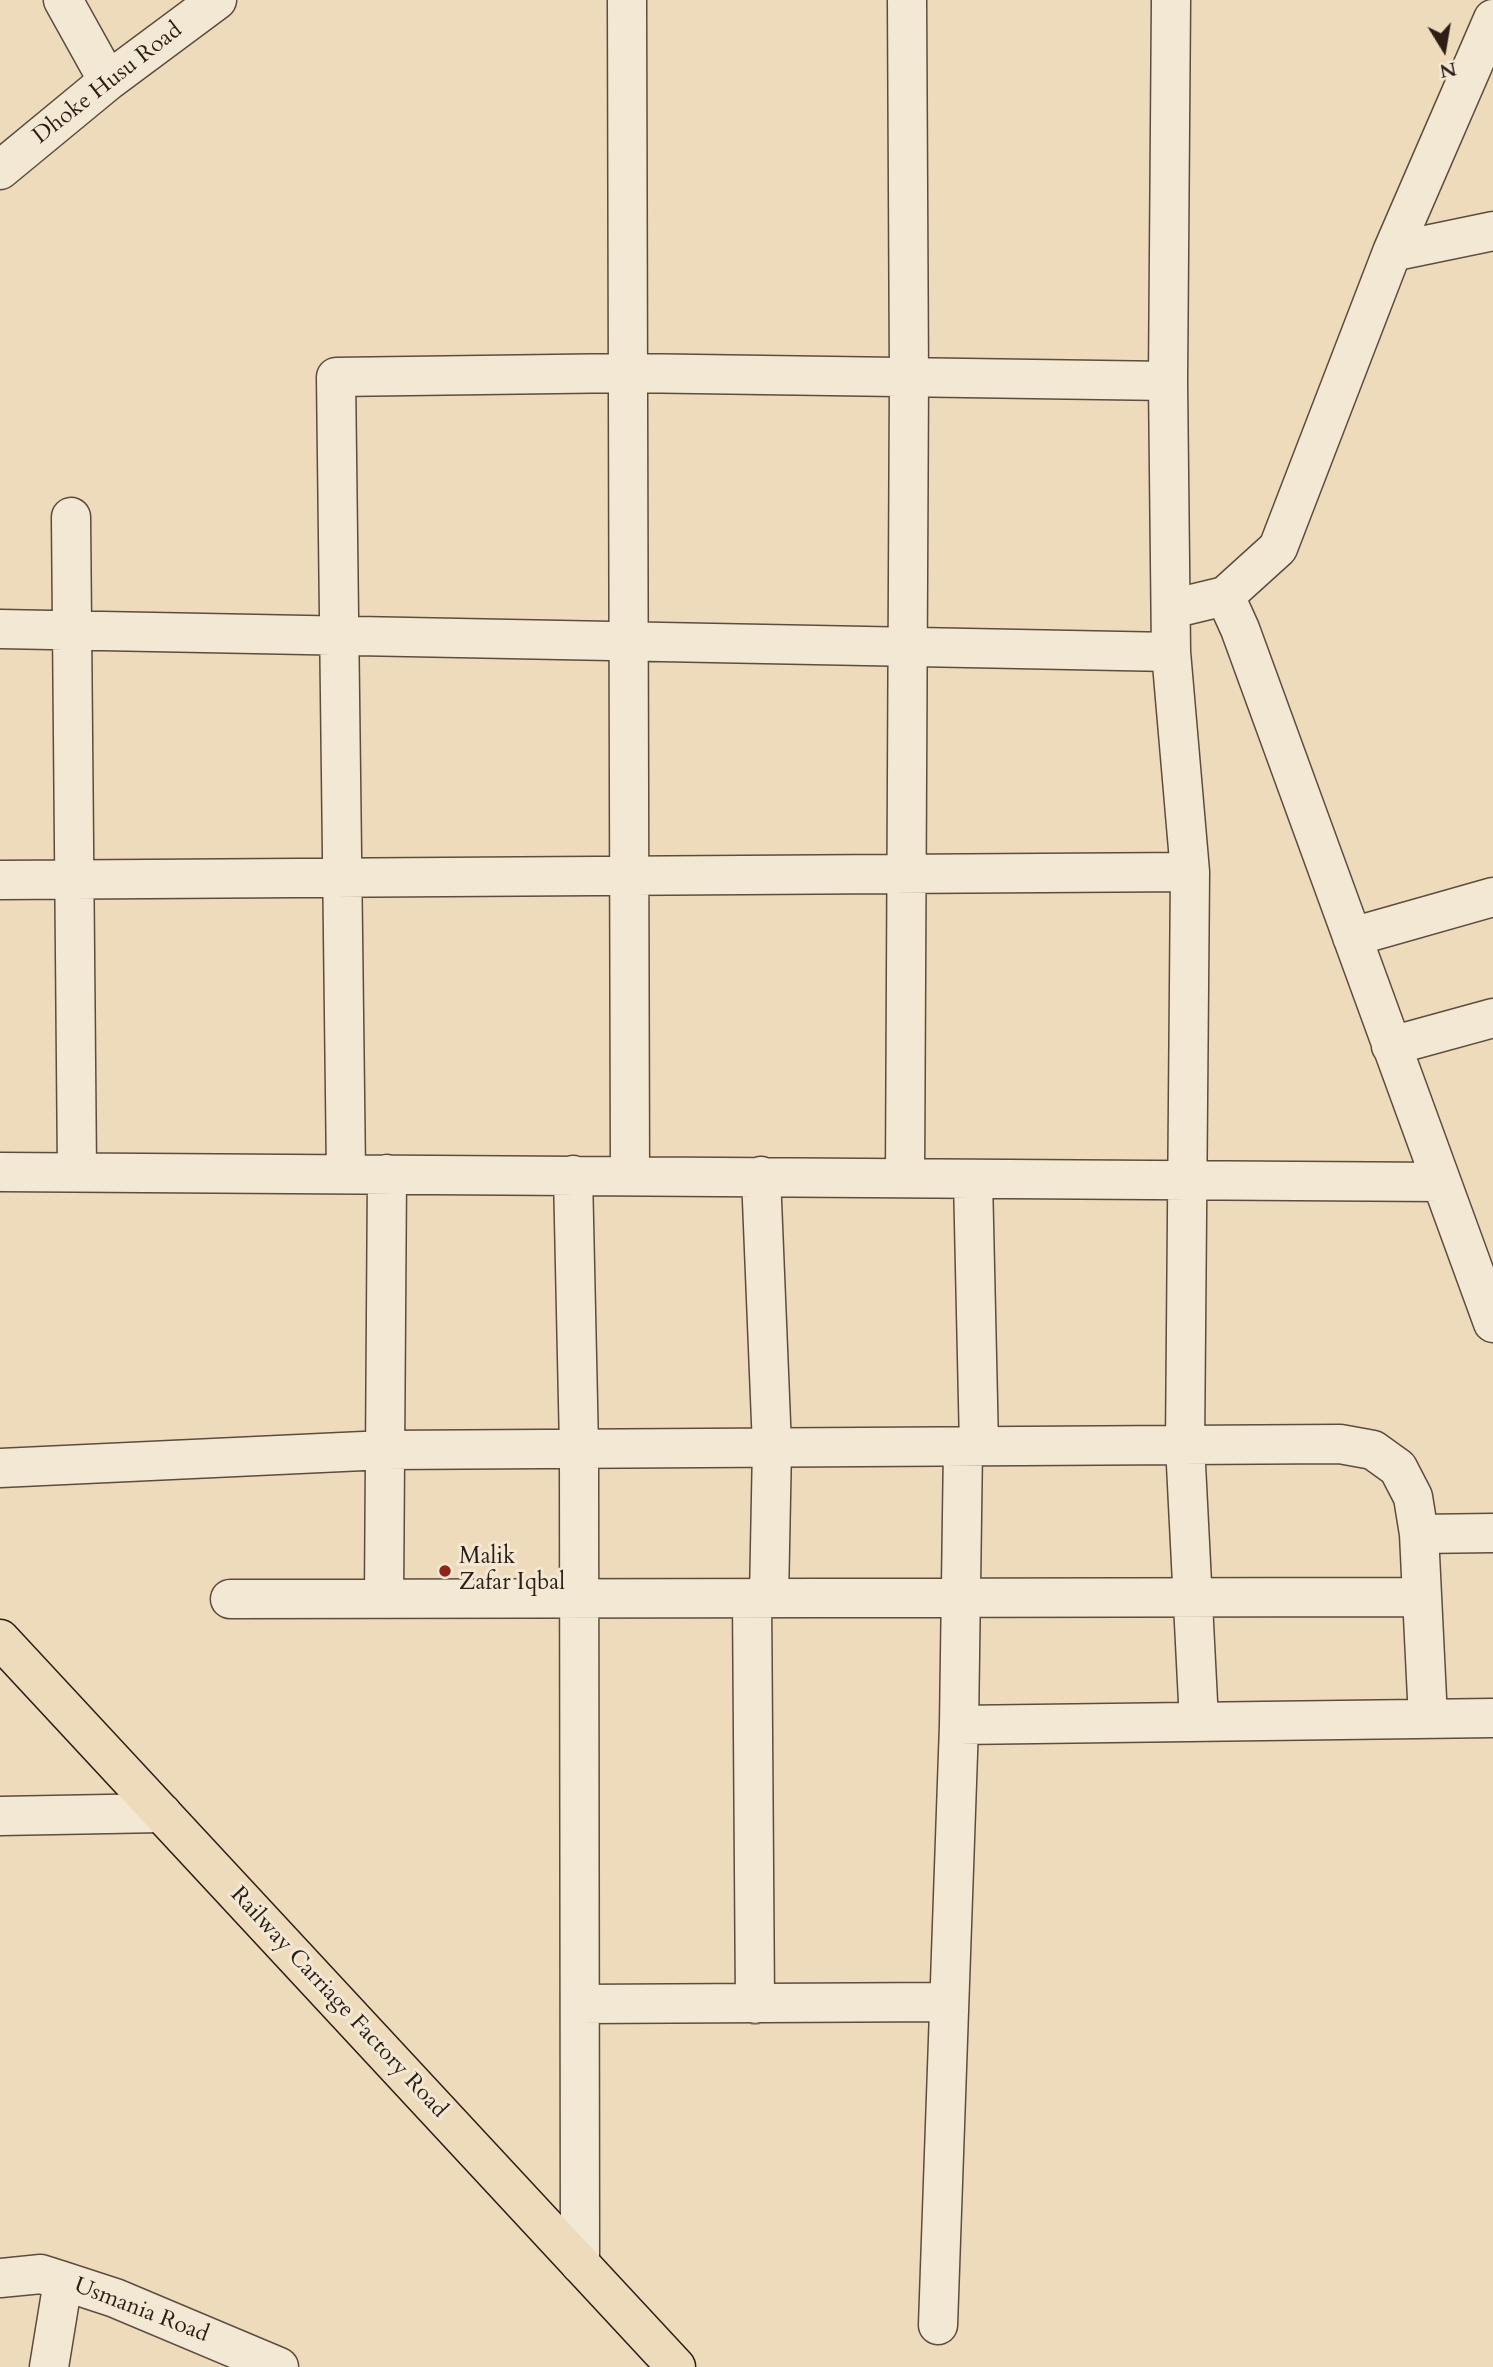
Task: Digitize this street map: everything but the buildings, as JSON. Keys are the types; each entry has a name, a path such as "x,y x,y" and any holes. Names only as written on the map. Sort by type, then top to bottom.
{"main road":[{"name":"Railway Carriage Factory Road","path":"0,1639 676,2367"}],"street":[{"path":"63,0 108,81"},
{"name":"Dhoke Husu Road","path":"0,170 108,81 217,0"},
{"path":"627,0 630,1176"},
{"path":"905,1178 909,377 907,0"},
{"path":"1171,0 1168,381 1171,652 1190,872 1185,1445 1199,1722"},
{"path":"1171,609 1225,596 1278,548 1392,252 1493,19"},
{"path":"1392,252 1493,231"},
{"path":"346,1173 336,377 628,373 1168,381"},
{"path":"71,517 77,1171"},
{"path":"1225,596 1240,629 1440,1182 1480,1249 1493,1323"},
{"path":"0,629 1171,652"},
{"path":"0,880 1190,872"},
{"path":"1352,937 1493,897"},
{"path":"1391,1046 1493,1018"},
{"path":"0,1172 1440,1182"},
{"path":"384,1598 387,1174"},
{"path":"573,1175 580,1598 580,2264"},
{"path":"755,2004 760,1598 772,1447 761,1177"},
{"path":"938,2325 961,1598 971,1446 973,1179"},
{"path":"0,1468 385,1450 1340,1444 1373,1450 1398,1468 1413,1497 1419,1534 1428,1719"},
{"path":"1419,1534 1493,1533"},
{"path":"230,1599 1422,1597"},
{"path":"959,1725 1493,1718"},
{"path":"0,1816 162,1813"},
{"path":"580,2004 948,2002"},
{"name":"Usmania Road","path":"0,2278 41,2274 63,2281 115,2298 279,2367"},
{"path":"49,2367 63,2281"}],"place":[{"name":"Malik Zafar Iqbal","path":"445,1571"}]}
